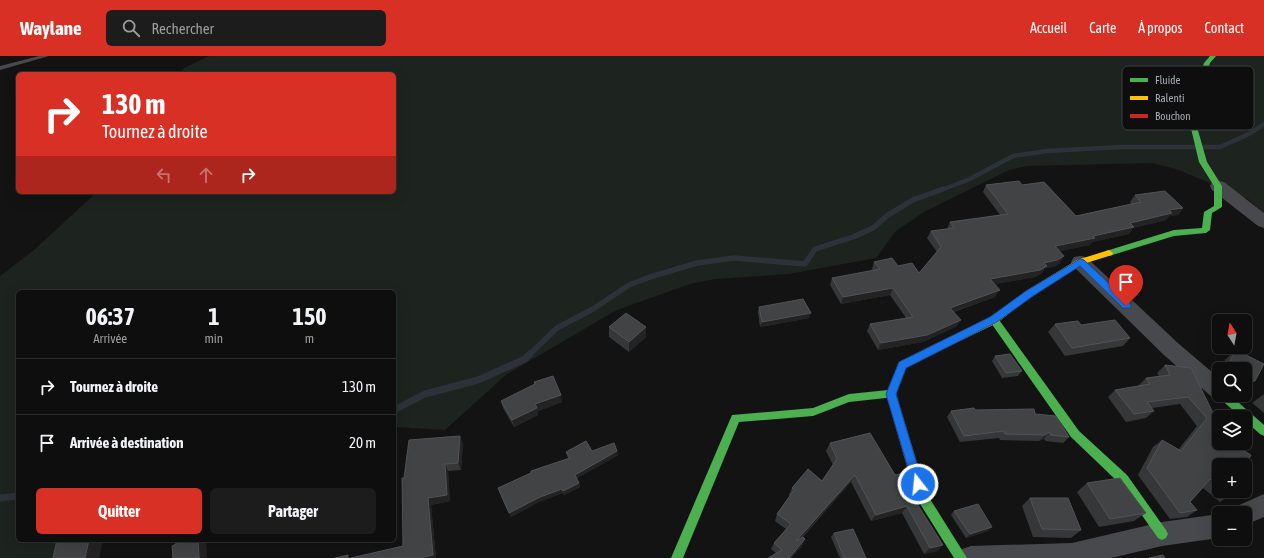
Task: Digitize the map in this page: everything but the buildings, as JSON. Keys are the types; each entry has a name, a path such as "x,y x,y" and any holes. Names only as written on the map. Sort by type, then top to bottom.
{"street":[{"path":"1206,66 1213,56"},
{"path":"1195,130 1203,162 1218,186 1264,222"},
{"path":"961,558 922,499 891,394 902,365 994,320 1029,294 1080,262 1174,233 1206,230 1208,212 1218,207 1218,186"},
{"path":"1080,262 1172,350 1212,385"},
{"path":"994,320 1075,434 1122,479 1162,534"},
{"path":"677,558 736,418 813,412 849,398 891,394"},
{"path":"1231,402 1264,431"},
{"path":"1252,511 1264,505"},
{"path":"971,558 1072,555 1162,534 1212,527"}],"lane":[{"path":"0,68 46,56"}],"shaded area":[{"path":"209,56 1264,56 1264,213 1248,199 1176,169 1152,163 1027,166 1009,170 924,212 896,231 876,258 789,274 715,279 690,284 617,310 507,374 445,430 396,427 396,290 16,290 16,542 69,542 57,558 0,558 0,276 34,250 95,194 396,194 396,72 181,72 184,68"}],"waterway":[{"path":"941,190 970,179 1013,156 1047,151 1121,147 1220,147 1249,134 1264,124"},
{"path":"529,355 557,328 593,309 629,285 697,263 734,258 805,264 815,249 853,237 873,228 888,215 913,200 943,189"},
{"path":"396,409 425,394 478,380 525,359 529,355"},
{"path":"0,498 16,496"}],"traffic: fast":[{"path":"1206,66 1213,56"},
{"path":"1109,253 1174,233 1206,230 1208,212 1218,207 1218,186 1203,162 1195,130"},
{"path":"994,320 1075,434 1123,479 1162,534"},
{"path":"677,558 736,418 813,412 849,398 891,394 902,365 928,352"},
{"path":"1231,402 1264,431"},
{"path":"921,495 961,558"}],"traffic: slow":[{"path":"928,352 994,320 1029,293 1080,262 1109,253"}],"traffic: jam":[{"path":"891,394 921,495"}],"route":[{"path":"918,484 891,394 902,365 994,320 1029,294 1080,262 1126,306"}]}
